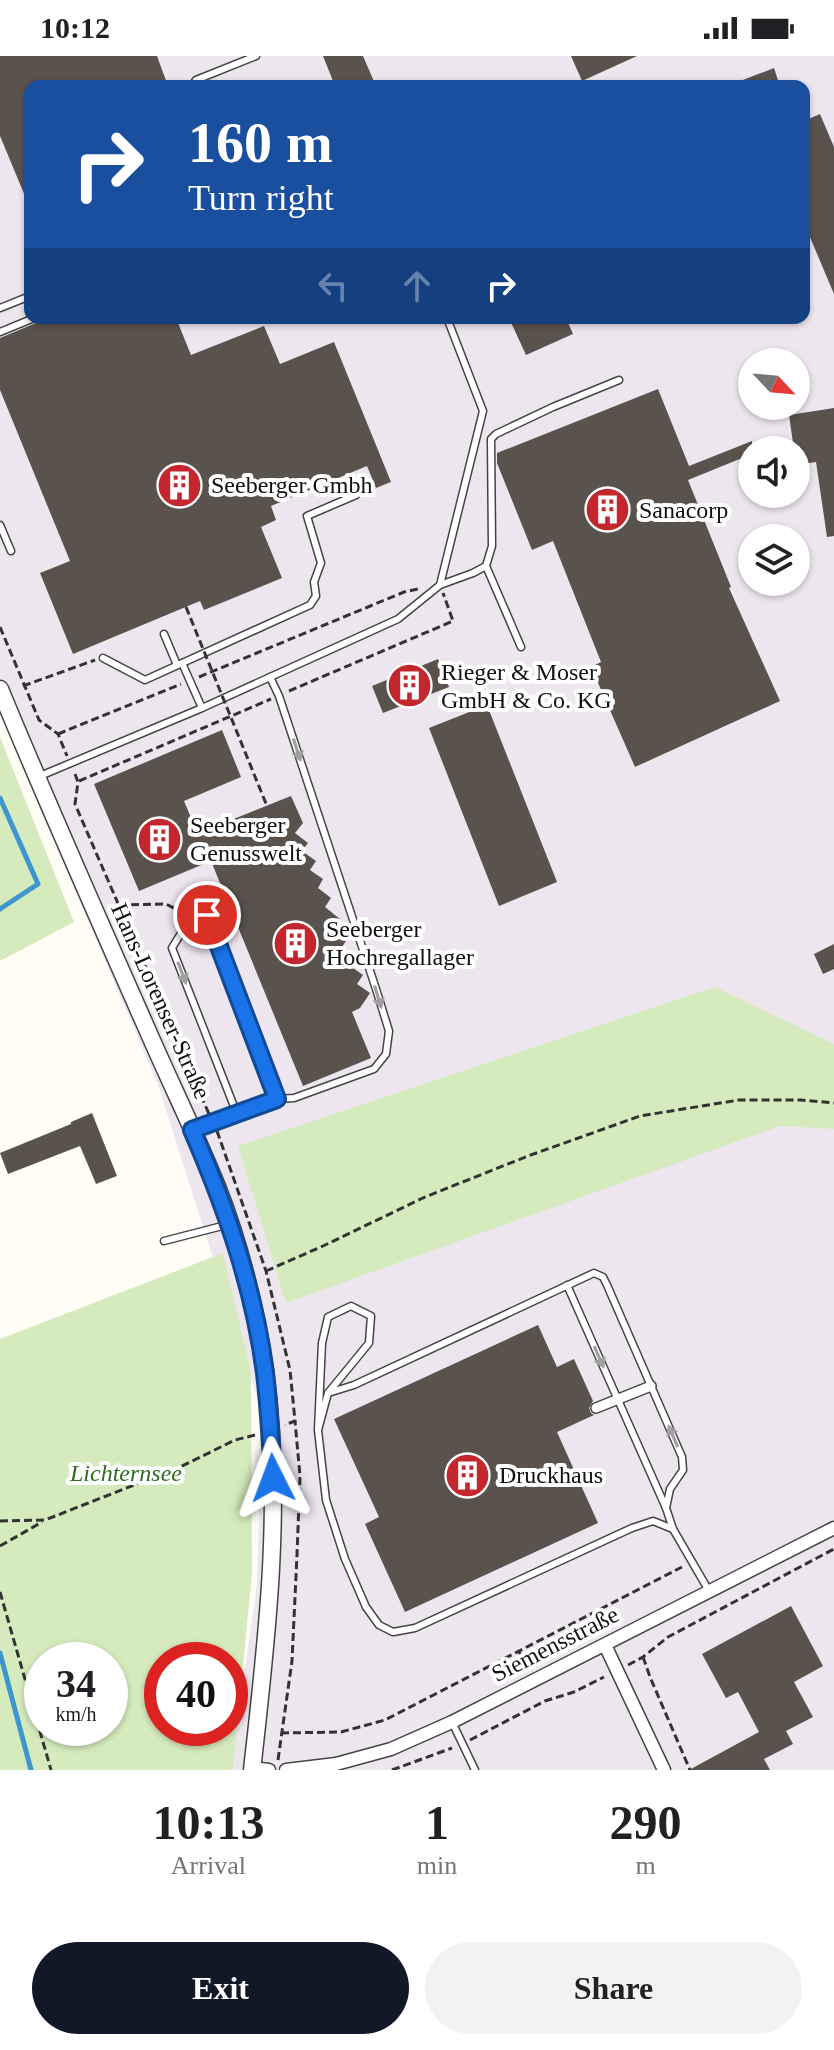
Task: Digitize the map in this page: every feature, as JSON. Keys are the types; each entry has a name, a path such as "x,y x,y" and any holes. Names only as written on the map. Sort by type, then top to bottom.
{"street":[{"name":"Hans-Lorenser-Straße","path":"0,689 36,778 218,1190 255,1319 265,1370 274,1500 258,1769"},
{"path":"596,1408 651,1386"},
{"name":"Siemensstraße","path":"286,1770 337,1767 391,1749 452,1722 834,1528"},
{"path":"605,1645 664,1770"}],"lane":[{"path":"196,80 256,56"},
{"path":"0,308 24,298"},
{"path":"0,332 24,322"},
{"path":"440,585 483,411 449,324"},
{"path":"521,647 486,566 492,546 491,439 539,413 619,380"},
{"path":"103,658 145,680 310,605 316,596 314,582 321,563 307,516 356,495"},
{"path":"0,525 11,551"},
{"path":"36,778 202,708 398,619 440,585 486,566"},
{"path":"164,634 202,708"},
{"path":"192,1130 374,1069 386,1054 389,1031 284,710 270,677"},
{"path":"237,1114 172,948 184,928 194,919 207,915 277,1099"},
{"path":"164,1241 230,1224"},
{"path":"328,1393 354,1385 594,1273 603,1277 682,1457 683,1470 670,1489 666,1508"},
{"path":"567,1285 673,1529 709,1591"},
{"path":"318,1430 328,1393 369,1343 371,1316 351,1306 328,1317 322,1343 318,1430 326,1500 345,1559 366,1607 379,1625 393,1632 415,1628 632,1528 653,1521 673,1529"},
{"path":"452,1722 475,1770"}],"path":[{"path":"186,607 267,806"},
{"path":"0,627 39,720 58,734 71,764 78,782 75,804 222,1143 266,1271 290,1370 300,1476 292,1661 277,1770"},
{"path":"23,686 103,658"},
{"path":"119,905 166,904 194,919"},
{"path":"266,1271 425,1197 640,1116 739,1100 834,1103"},
{"path":"0,1546 45,1520 180,1467 235,1440 271,1432 295,1421"},
{"path":"0,1521 45,1520"},
{"path":"392,1770 463,1744 545,1701 574,1692 617,1671 643,1657 668,1637 834,1549"},
{"path":"281,1733 341,1732 385,1720 692,1562"},
{"path":"0,1592 51,1770"},
{"path":"643,1657 690,1770"}],"shaded area":[{"path":"0,56 834,56 834,1770 230,1770 233,1746 248,1746 248,1646 257,1584 262,1412 158,1085 0,714"}],"green space":[{"path":"0,737 74,922 0,961"},
{"path":"715,987 834,1044 834,1129 780,1126 286,1303 238,1146"},
{"name":"Lichternsee","path":"223,1253 251,1373 252,1573 245,1642 144,1642 144,1746 235,1746 233,1770 0,1770 0,1339"}],"building":[{"path":"0,56 157,56 166,80 24,80 24,194 0,136"},
{"path":"323,56 363,56 373,80 333,80"},
{"path":"571,56 637,56 584,80"},
{"path":"774,68 778,80 743,80"},
{"path":"820,114 834,147 834,294 810,237 810,118"},
{"name":"Seeberger Gmbh","path":"34,324 178,324 191,355 264,326 280,364 334,342 391,482 376,488 367,466 271,506 276,520 261,527 282,578 204,610 200,601 73,654 40,573 70,561 0,390 0,338"},
{"path":"512,324 569,324 573,334 526,355"},
{"name":"Sanacorp","path":"658,389 689,466 738,447 738,460 688,480 729,588 780,701 635,767 591,667 601,662 553,541 532,550 497,463 497,453"},
{"path":"834,408 834,536 827,537 816,462 810,463 810,436 792,436 790,420 810,420 810,412"},
{"name":"Rieger & Moser GmbH & Co. KG","path":"438,659 449,687 383,713 372,686"},
{"path":"487,705 557,882 499,906 429,728"},
{"name":"Seeberger Hochregallager","path":"222,730 241,777 184,801 197,832 291,796 303,823 295,833 308,843 302,851 316,861 310,870 323,879 318,888 331,898 325,907 340,919 334,929 348,938 342,947 355,956 349,965 363,975 357,984 370,993 360,1008 352,1012 371,1058 303,1086 211,861 139,891 94,784"},
{"path":"834,944 834,969 823,974 814,954"},
{"path":"92,1113 117,1176 96,1184 80,1146 8,1174 0,1153"},
{"name":"Druckhaus","path":"538,1325 557,1367 574,1359 593,1401 589,1408 594,1415 557,1432 598,1523 405,1612 365,1524 379,1517 334,1419"},
{"path":"791,1606 823,1666 794,1682 813,1717 786,1731 793,1744 764,1759 770,1770 689,1770 759,1732 738,1692 726,1698 702,1654"}],"waterway":[{"path":"0,798 38,884 0,909"},
{"path":"0,1653 31,1770"}],"place":[{"name":"Seeberger Gmbh","path":"180,485"},
{"name":"Sanacorp","path":"608,510"},
{"name":"Rieger & Moser GmbH & Co. KG","path":"410,686"},
{"name":"Seeberger Genusswelt","path":"159,839"},
{"name":"Seeberger Hochregallager","path":"295,943"},
{"name":"Druckhaus","path":"468,1475"}],"route":[{"path":"207,915 277,1099 192,1130 230,1224 255,1319 265,1370 273,1478"}]}
